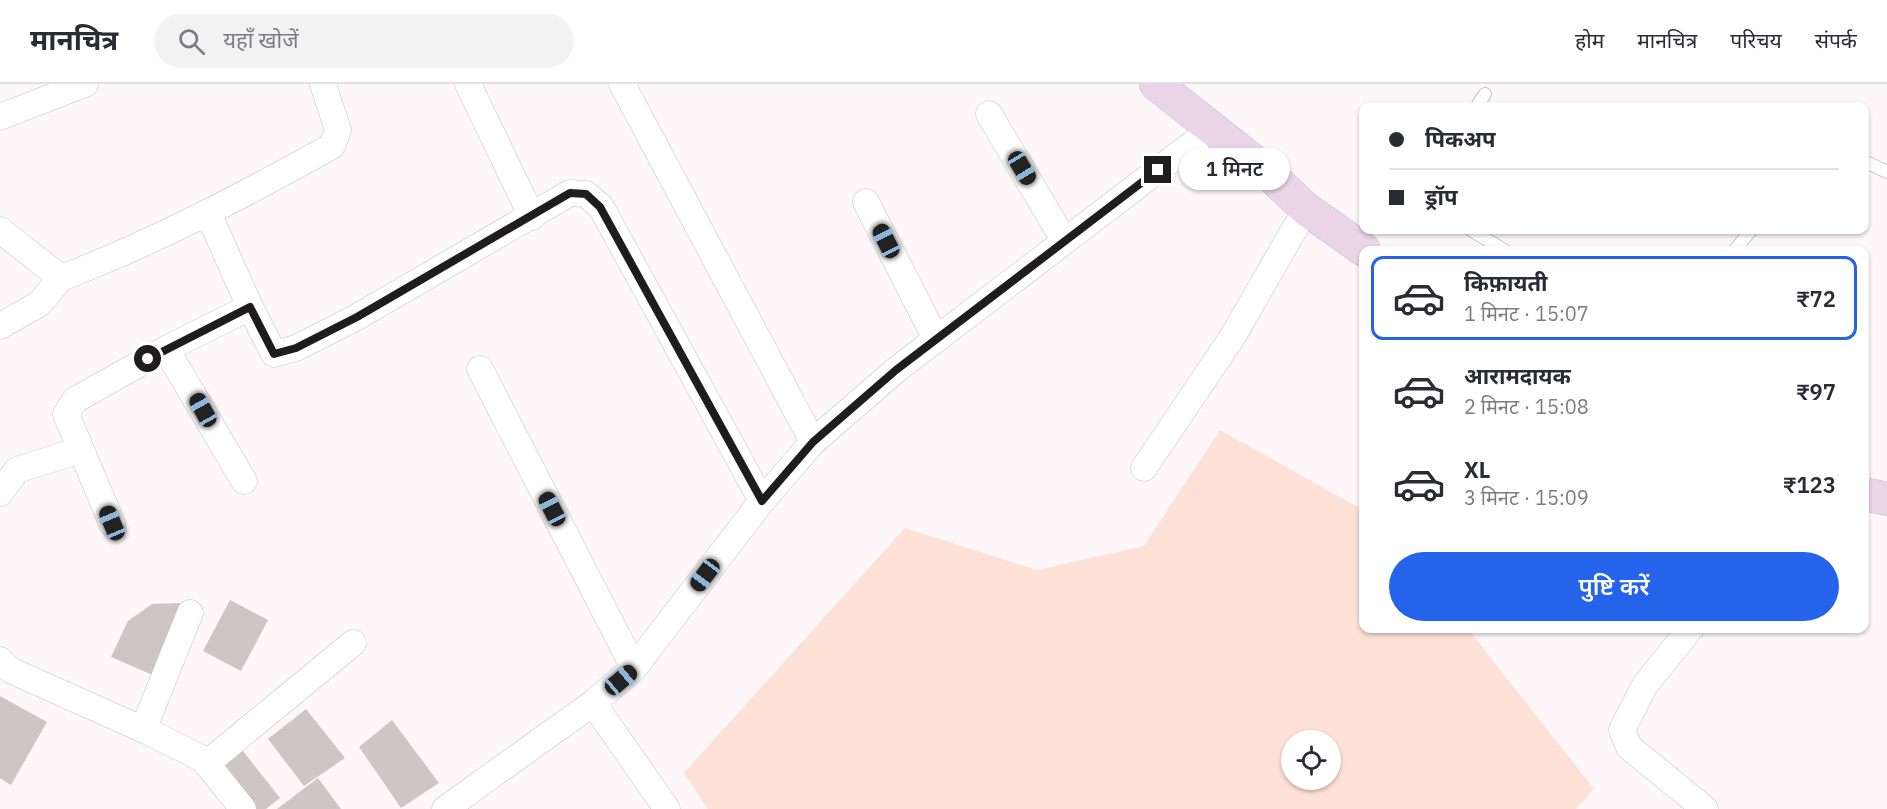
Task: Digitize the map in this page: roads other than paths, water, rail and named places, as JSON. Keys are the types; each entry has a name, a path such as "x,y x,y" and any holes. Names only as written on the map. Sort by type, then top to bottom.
{"street":[{"path":"0,117 84,84"},
{"path":"0,326 39,304 61,278 109,260 208,213 333,146 338,130 323,84"},
{"path":"468,84 532,217"},
{"path":"622,84 813,442"},
{"path":"1156,84 1266,171 1306,209 1359,246"},
{"path":"989,114 1064,240"},
{"path":"445,809 593,702 634,668 762,501 813,442 936,339 1214,128"},
{"path":"208,213 250,307 274,354 296,348 357,317 570,193 586,194 600,207 762,501"},
{"path":"866,202 936,339"},
{"path":"1144,468 1233,336 1306,209"},
{"path":"0,230 61,278"},
{"path":"112,523 66,414 75,400 166,349 250,307"},
{"path":"166,349 244,481"},
{"path":"480,369 634,668"},
{"path":"0,493 17,470 80,450"},
{"path":"1869,495 1887,499"},
{"path":"143,730 190,613"},
{"path":"1687,633 1645,685 1622,730 1629,747 1705,809"},
{"path":"206,764 353,643"},
{"path":"0,660 10,670 143,730 206,764 243,809"},
{"path":"593,702 667,809"}],"lane":[{"path":"1480,102 1485,94"},
{"path":"1869,163 1887,172"},
{"path":"1478,234 1497,246"},
{"path":"1738,246 1748,234"}]}
